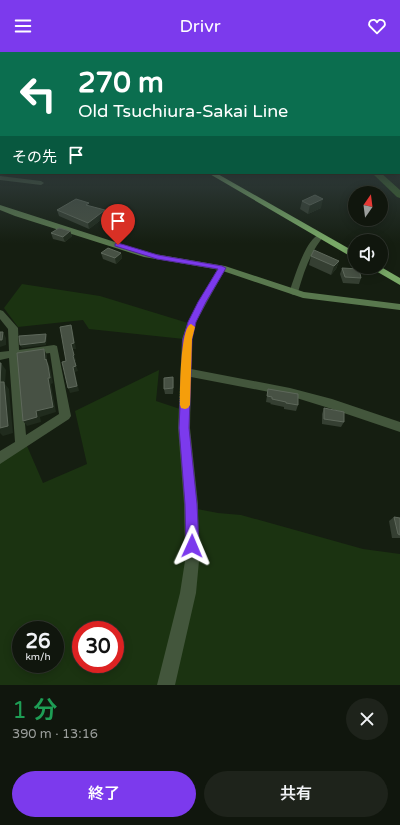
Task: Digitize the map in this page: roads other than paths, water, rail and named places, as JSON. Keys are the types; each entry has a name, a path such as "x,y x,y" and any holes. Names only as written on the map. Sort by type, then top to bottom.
{"highway":[{"path":"229,184 348,252"},
{"path":"240,184 348,245"},
{"path":"388,267 400,274"},
{"path":"386,274 400,282"}],"street":[{"path":"0,207 148,255 222,268 294,292 311,296 400,307"},
{"path":"294,292 304,263 316,239 320,236"},
{"path":"166,685 188,593 192,561 191,504 184,428 187,339 192,322 222,268"},
{"path":"0,313 13,328 21,444"},
{"path":"0,356 54,349 65,416 0,458"},
{"path":"185,372 290,392 332,404 400,427"}],"waterway":[{"path":"387,184 400,195"}]}
